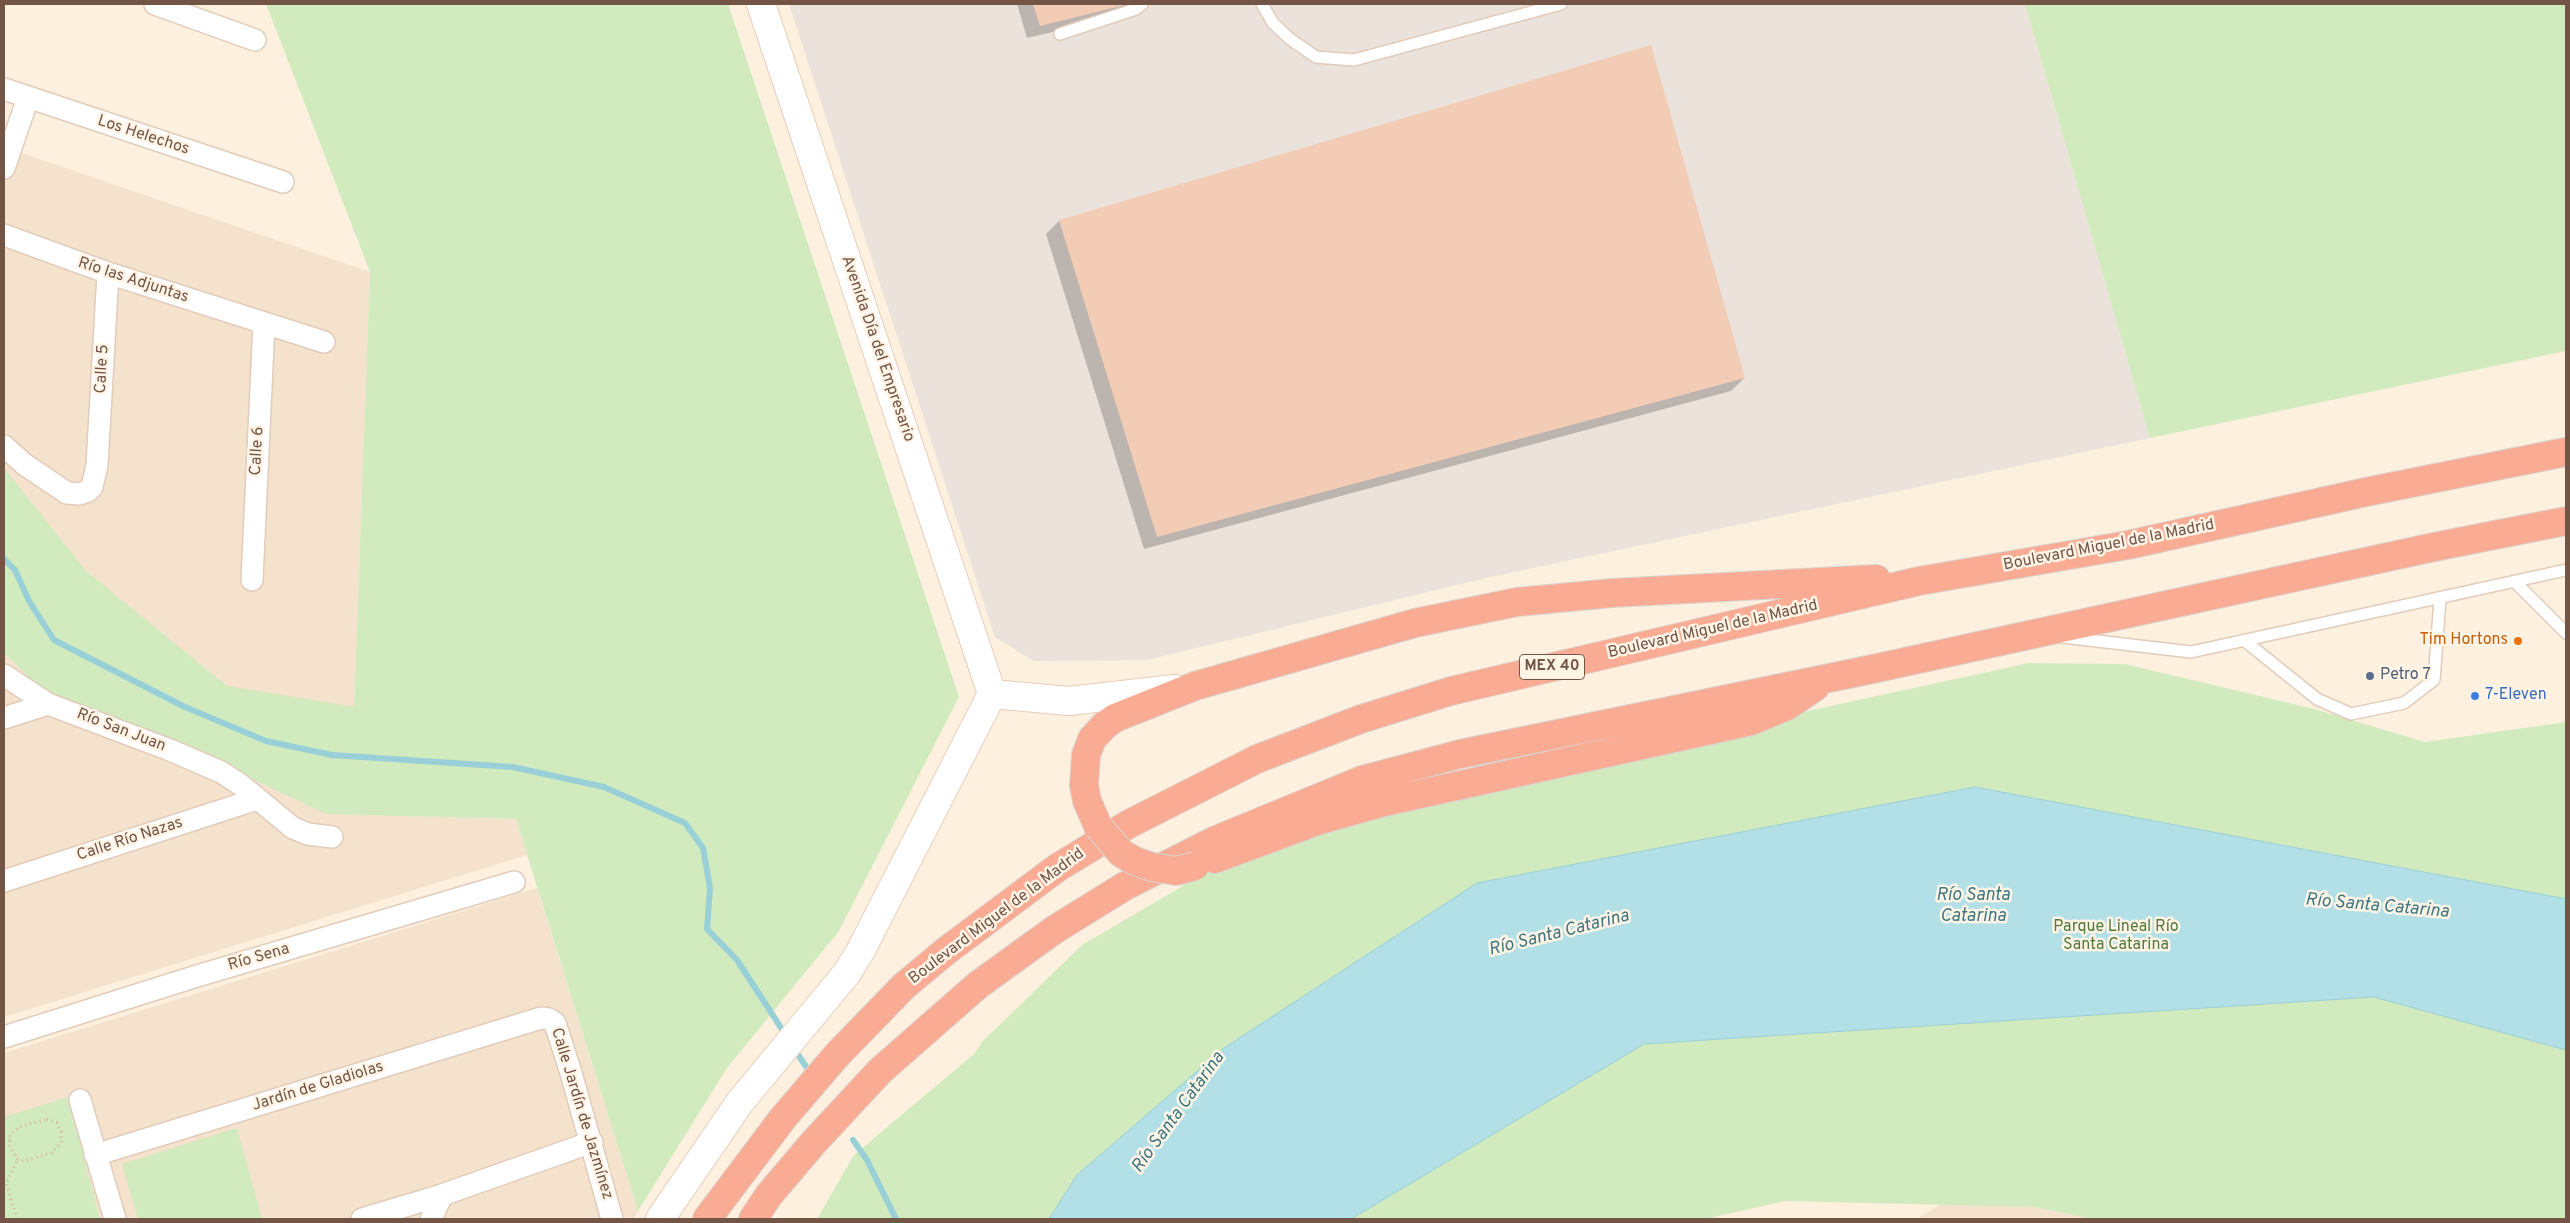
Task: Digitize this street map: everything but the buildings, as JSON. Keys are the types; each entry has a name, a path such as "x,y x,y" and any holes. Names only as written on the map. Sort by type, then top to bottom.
{"highway":[{"name":"Boulevard Miguel de la Madrid","path":"707,1219 783,1118 837,1056 904,986 946,950 1057,868 1129,824 1257,759 1361,719 1451,691 1920,581 2128,544 2366,492 2566,452"},
{"path":"753,1219 769,1195 814,1142 880,1071 978,985 1054,930 1125,886 1216,840 1362,780 1460,754 1822,680 2434,547 2566,521"},
{"path":"1822,680 1787,706 1751,721 1384,802 1320,820 1195,866 1176,870 1152,867 1121,853 1094,820 1084,788 1085,762 1091,742 1104,725 1115,718 1194,686 1424,621 1517,602 1858,579 1920,581"}],"street":[{"path":"155,4 255,40"},
{"name":"Avenida Día del Empresario","path":"761,4 992,694"},
{"name":"Los Helechos","path":"4,90 283,182"},
{"path":"4,168 28,98"},
{"name":"Río las Adjuntas","path":"4,235 108,274 324,342"},
{"name":"Calle 5","path":"4,446 24,464 66,493 78,494 88,491 96,478 108,274"},
{"name":"Calle 6","path":"252,580 264,323"},
{"name":"Río San Juan","path":"4,675 48,704 170,750 221,772 293,828 308,834 332,837"},
{"path":"660,1219 740,1102 848,973 992,694 1070,701 1194,686"},
{"path":"4,718 48,704"},
{"name":"Calle Río Nazas","path":"4,881 249,792"},
{"name":"Río Sena","path":"4,1037 206,973 514,882"},
{"name":"Calle Jardín de Jazmínez","path":"541,1018 549,1019 555,1023 592,1142 612,1219"},
{"name":"Jardín de Gladiolas","path":"96,1155 541,1018"},
{"path":"80,1100 115,1219"},
{"path":"362,1219 442,1195 592,1142"},
{"path":"431,1219 442,1195"}],"lane":[{"path":"1060,34 1136,9 1142,4"},
{"path":"1262,4 1273,23 1290,39 1316,57 1354,60 1561,4"},
{"path":"2037,634 2191,652 2566,570"},
{"path":"2515,582 2566,633"},
{"path":"2245,641 2317,699 2351,714 2404,703 2434,680 2440,599"}],"path":[{"path":"47,1119 57,1123 61,1132 61,1143 51,1153 24,1161 18,1160 10,1146 10,1135 19,1127 47,1119"},
{"path":"4,1140 10,1140"},
{"path":"16,1219 6,1183 18,1160"}],"shaded area":[{"path":"789,4 2025,4 2150,438 1490,577 1147,660 1034,661 995,637"},
{"path":"4,147 370,272 354,707 328,814 516,819 527,855 4,1017"},
{"path":"537,888 638,1211 634,1219 4,1219 4,1053"},
{"path":"1941,1204 2034,1207 2094,1219 1917,1219"}],"green space":[{"path":"266,4 728,4 959,697 839,931 727,1068 638,1211 516,819 327,814 194,752 46,693 4,653 4,468 86,571 227,686 354,707 370,272"},
{"path":"2025,4 2566,4 2566,351 2150,438"},
{"name":"Parque Lineal Río Santa Catarina","path":"2029,663 2125,664 2314,709 2425,742 2566,722 2566,1219 2094,1219 2034,1207 1785,1201 1705,1219 817,1219 854,1155 974,1054 983,1041 1082,945 1222,863 1333,818 1697,735"},
{"path":"68,1097 100,1219 4,1219 4,1117"},
{"path":"237,1128 262,1219 138,1219 122,1164"}],"water":[{"name":"Río Santa Catarina","path":"1975,787 2566,899 2566,1050 2374,997 1644,1044 1351,1219 1049,1219 1077,1175 1224,1048 1477,883"}],"waterway":[{"path":"4,559 15,570 29,601 54,640 185,707 266,741 332,755 513,767 604,787 685,823 703,848 710,888 707,929 737,960 787,1037"},
{"path":"793,1047 811,1074"},
{"path":"853,1140 867,1160 896,1219"}],"place":[{"name":"Tim Hortons","path":"2518,641"},
{"name":"Petro 7","path":"2370,676"},
{"name":"7-Eleven","path":"2475,696"}]}
